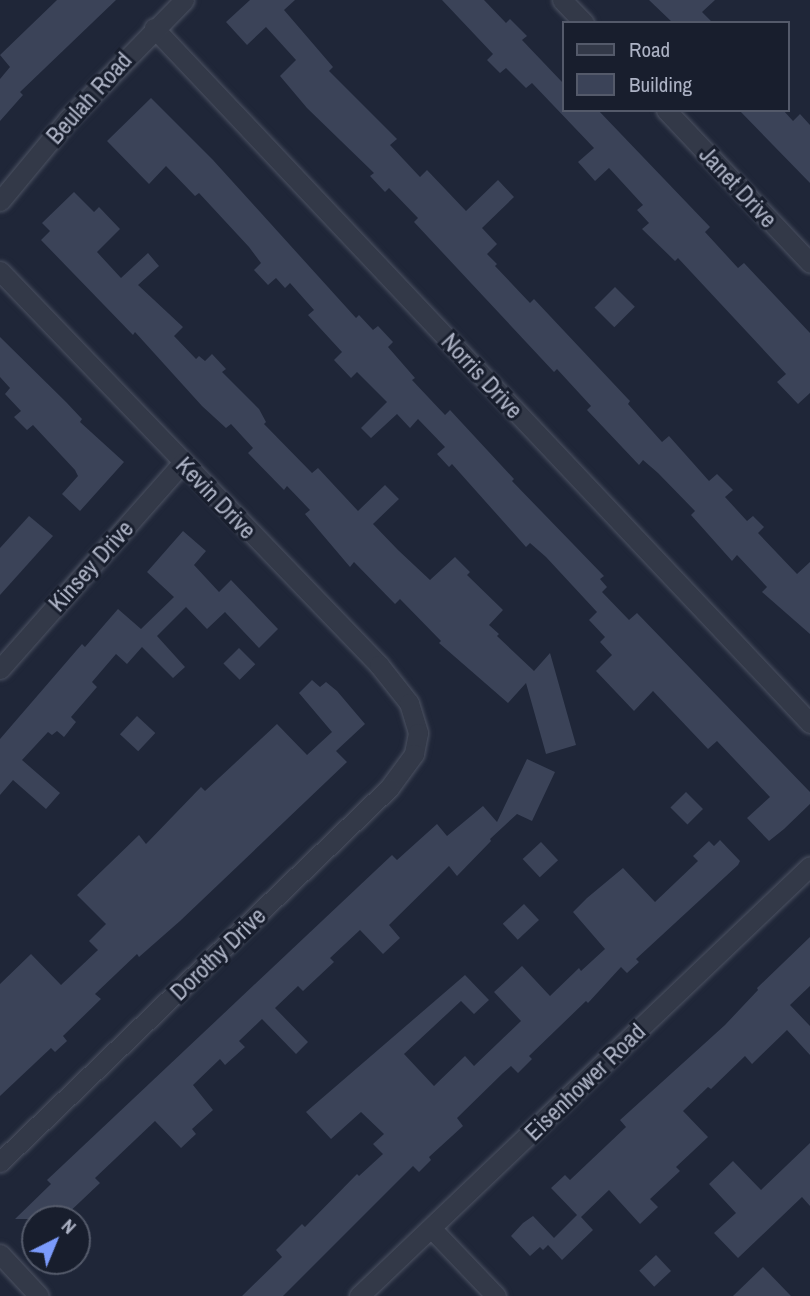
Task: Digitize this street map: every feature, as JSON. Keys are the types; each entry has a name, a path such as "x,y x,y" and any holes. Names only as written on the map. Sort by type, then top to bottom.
{"street":[{"name":"Beulah Road","path":"0,201 68,119 184,0"},
{"path":"562,0 582,21"},
{"name":"Norris Drive","path":"154,28 810,723"},
{"name":"Janet Drive","path":"668,112 810,263"},
{"name":"Kevin Drive","path":"0,271 395,682 409,703 418,733"},
{"name":"Kinsey Drive","path":"0,669 182,463"},
{"name":"Dorothy Drive","path":"0,1162 389,788 414,754 418,733"},
{"name":"Eisenhower Road","path":"359,1296 810,866"},
{"path":"431,1228 496,1296"},
{"path":"0,1254 39,1296"}],"building":[{"path":"57,0 116,0 20,92 23,95 0,121 0,79 10,67 0,55"},
{"path":"250,0 295,0 284,10 333,67 329,71 397,139 390,145 420,177 427,170 466,211 498,180 514,197 482,228 497,244 487,254 497,264 495,266 530,303 534,299 630,401 628,404 662,442 669,436 709,481 717,474 733,490 725,497 747,521 753,516 764,527 758,533 797,574 810,562 810,634 762,592 767,587 737,555 732,561 691,515 695,511 658,473 643,460 639,465 587,410 591,406 557,369 554,372 414,222 418,218 389,188 385,192 370,176 374,173 307,108 280,76 296,60 266,27 247,45 226,22"},
{"path":"442,0 484,0 506,23 510,19 527,36 522,40 562,82 562,112 600,112 710,227 705,232 738,268 744,263 810,333 810,393 798,404 777,382 786,374 678,258 675,261 642,229 649,223 637,210 643,205 609,168 595,181 578,162 594,148 532,83 526,88 506,68 500,73 487,60 493,54"},
{"path":"649,0 715,0 702,12 711,21 671,21"},
{"path":"151,98 213,160 356,318 359,315 373,330 378,326 393,342 388,347 415,378 412,380 445,415 450,410 514,479 512,481 604,576 600,579 607,587 602,592 629,620 637,613 810,792 810,804 784,829 769,841 747,818 770,797 717,741 708,749 653,691 634,711 596,671 612,655 600,642 605,637 589,620 597,612 546,557 530,543 526,547 452,464 449,467 437,454 445,447 418,419 410,428 397,414 371,438 361,428 387,402 357,372 351,378 334,360 342,352 308,315 314,310 290,283 285,288 276,278 268,285 254,270 261,263 249,247 199,193 195,196 166,166 149,184 107,141"},
{"path":"741,112 785,112 793,121 800,114 810,125 810,183"},
{"path":"74,192 94,212 99,207 120,229 97,252 121,278 148,253 159,266 138,285 183,327 174,336 196,359 199,356 205,361 212,354 226,369 222,372 259,409 266,422 264,424 312,473 318,468 358,511 385,485 399,499 373,524 398,550 430,580 455,557 470,572 467,575 503,610 489,625 499,634 497,636 534,671 550,653 576,745 546,754 526,683 508,703 439,643 441,641 400,599 395,604 354,562 350,567 305,514 310,510 287,486 284,490 248,453 253,448 231,424 226,428 202,406 135,332 133,335 41,240 50,231 42,223"},
{"path":"615,287 635,307 614,327 594,308"},
{"path":"0,337 82,419 80,422 124,462 80,511 62,494 78,476 75,470 33,425 27,430 14,417 21,411 5,394 10,388 0,377"},
{"path":"29,516 53,536 0,595 0,548"},
{"path":"183,531 206,551 194,565 219,592 231,580 278,629 259,648 225,612 207,629 186,607 157,636 185,667 173,678 142,647 127,664 116,654 92,682 97,687 71,717 76,722 64,737 57,731 52,735 48,732 22,760 60,793 46,809 13,780 0,795 0,739 82,644 85,647 118,609 141,629 174,597 147,572"},
{"path":"239,648 255,664 240,680 223,664"},
{"path":"312,680 320,687 326,682 337,691 365,724 336,751 347,762 180,921 139,957 137,954 95,994 101,999 63,1036 67,1041 55,1052 51,1048 0,1096 0,984 31,954 61,985 98,950 89,941 106,924 77,895 139,835 146,844 201,787 205,791 277,724 307,755 332,732 299,693"},
{"path":"137,716 155,733 138,751 120,734"},
{"path":"527,759 555,772 532,821 517,814 457,876 449,866 389,925 400,938 383,954 360,930 330,958 334,962 303,991 298,986 275,1008 308,1042 296,1054 262,1019 239,1041 245,1047 225,1065 220,1059 193,1085 213,1110 192,1129 196,1134 181,1148 155,1121 95,1178 100,1183 77,1205 29,1205 51,1184 47,1180 392,855 397,860 437,824 447,836 483,806 497,822"},
{"path":"686,792 703,809 687,825 670,808"},
{"path":"720,840 740,861 738,865 636,959 639,962 627,973 621,967 588,1003 586,1001 529,1056 532,1059 518,1073 511,1066 503,1073 457,1118 463,1126 429,1157 431,1160 419,1172 413,1166 283,1296 242,1296 282,1257 276,1250 302,1224 305,1227 357,1174 359,1176 383,1154 373,1144 384,1134 361,1112 331,1139 306,1112 465,975 489,1000 474,1014 461,1001 404,1054 434,1086 465,1056 474,1066 521,1021 494,992 522,966 550,996 579,968 581,971 605,949 573,912 587,898 623,868 655,902 698,861 693,856 709,841 714,846"},
{"path":"541,842 558,860 540,877 523,859"},
{"path":"524,904 539,920 518,940 503,924"},
{"path":"810,937 810,986 790,1005 810,1026 810,1055 787,1030 752,1064 745,1056 711,1089 708,1087 683,1111 708,1137 676,1167 680,1171 650,1199 658,1207 640,1224 609,1190 581,1217 593,1230 562,1260 548,1245 543,1250 540,1247 530,1256 511,1236 523,1223 533,1216 554,1238 577,1215 551,1188 565,1175 570,1180 626,1127 620,1120 725,1025 757,988"},
{"path":"810,1143 810,1206 802,1197 738,1258 714,1233 736,1213 709,1184 733,1161 761,1190"},
{"path":"656,1255 671,1271 654,1287 639,1271"},
{"path":"763,1267 791,1296 733,1296"}]}
